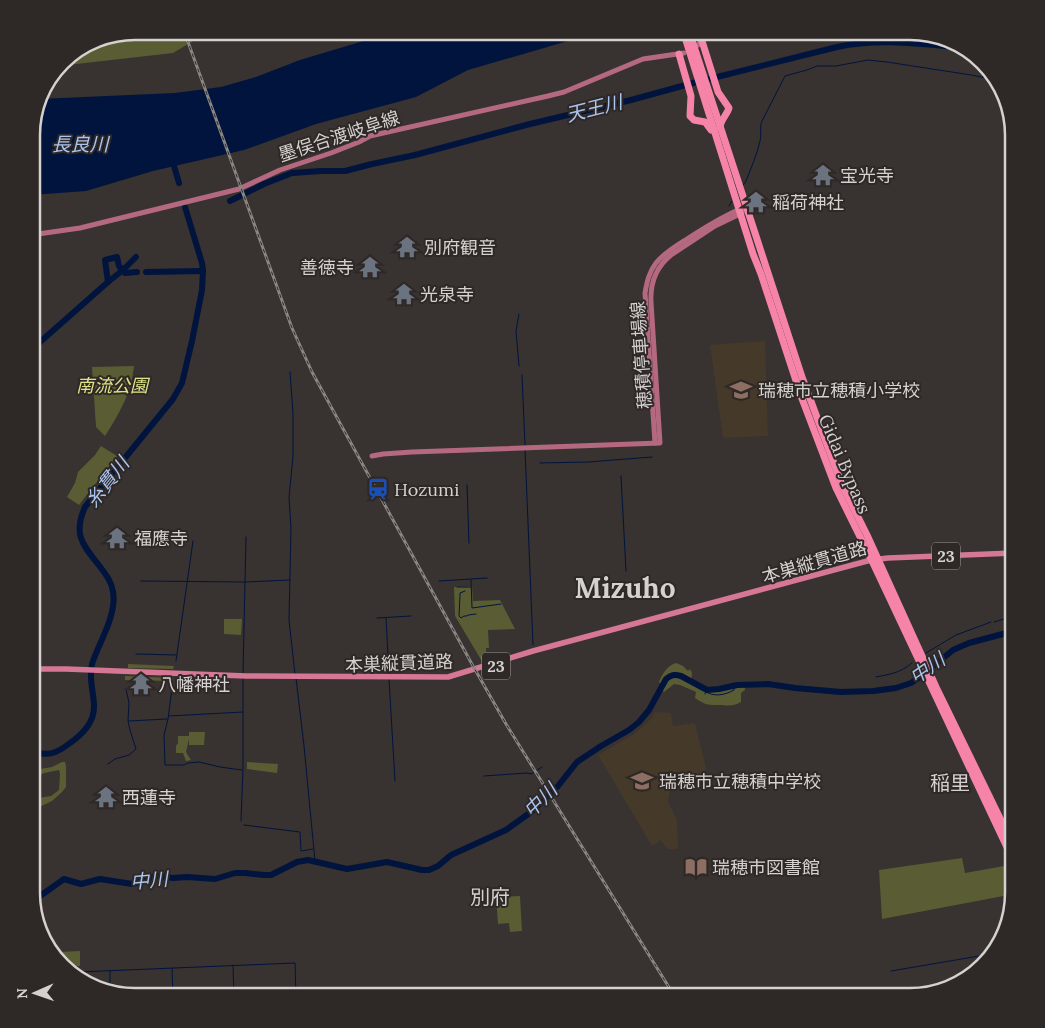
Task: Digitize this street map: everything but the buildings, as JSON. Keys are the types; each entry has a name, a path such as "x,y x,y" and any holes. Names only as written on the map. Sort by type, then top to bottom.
{"highway":[{"name":"Gidai Bypass","path":"686,40 703,87 711,100 802,377 842,485 874,561"},
{"name":"Gidai Bypass","path":"691,40 719,146 739,212 807,413 836,488 874,561 920,657 1005,842"},
{"path":"700,43 720,96 729,107 721,121 720,129"},
{"path":"682,53 686,80 692,100 690,116 693,120 706,123 719,146"},
{"path":"699,120 704,113 701,97 703,87"},
{"path":"711,100 718,113 727,113"},
{"name":"Gidai Bypass","path":"934,688 1005,829"}],"main road":[{"name":"墨俣合渡岐阜線","path":"40,235 80,228 239,189 280,170 330,153 370,136 564,92 644,59 682,53"},
{"name":"穂積停車場線","path":"372,456 402,453 658,443 650,292 652,282 659,268 671,255 715,226 739,212 747,210"},
{"name":"23","path":"874,561 888,558 1005,553"},
{"name":"本巣縦貫道路","path":"40,671 66,670 247,679 448,680 535,654 874,561"}],"shaded area":[{"name":"瑞穂市立穂積小学校","path":"765,341 768,436 723,438 710,345"},
{"name":"瑞穂市立穂積中学校","path":"655,712 671,713 673,726 695,723 705,764 706,775 672,780 668,802 677,820 678,849 667,849 661,840 652,846 598,755 634,734 652,718"}],"green space":[{"path":"135,40 195,40 173,53 71,65 87,53 110,43"},
{"name":"南流公園","path":"134,366 128,394 105,436 96,427 92,367"},
{"path":"101,446 117,456 79,505 67,497 75,483 78,472"},
{"path":"472,586 473,601 500,600 515,629 488,630 489,648 486,648 486,662 483,663 455,616 454,587"},
{"path":"224,619 242,619 241,635 224,634"},
{"path":"676,663 688,671 690,669 692,673 691,683 705,690 717,691 745,686 745,690 741,693 741,702 730,706 708,704 695,698 696,692 674,684 664,692 659,688 661,684 659,682 666,670"},
{"path":"128,664 174,666 173,669 128,668"},
{"path":"125,676 173,678 173,681 125,680"},
{"path":"189,732 205,732 204,745 189,745 189,739 186,752 191,760 186,761 183,753 176,753 176,746 178,736 189,736"},
{"path":"65,762 66,787 52,801 40,807 40,798 51,796 59,790 59,770 40,775 40,769"},
{"path":"247,762 278,764 277,773 247,769"},
{"path":"962,858 965,873 1004,866 1005,896 882,919 879,870"},
{"path":"520,896 522,931 510,932 509,923 498,924 496,897"},
{"path":"80,951 80,966 75,966 61,952"}],"water":[{"name":"長良川","path":"367,40 571,40 468,70 416,97 316,124 244,150 153,171 86,191 40,194 40,129 47,99 175,93 221,87 256,77 300,60"}],"waterway":[{"name":"天王川","path":"230,201 292,173 345,171 415,155 530,124 837,47 884,42 944,46"},
{"path":"743,185 761,138 762,121 785,76 817,66 836,66 868,60 986,78"},
{"name":"糸貫川","path":"172,159 179,183"},
{"path":"729,206 732,201"},
{"name":"糸貫川","path":"40,754 48,754 61,750 75,740 90,723 94,713 91,667 113,609 114,600 110,583 82,540 80,533 81,517 85,507 173,399 182,383 202,290 203,271 185,207"},
{"name":"天王川","path":"108,282 105,260 117,257 119,266 125,273 137,272"},
{"name":"天王川","path":"40,342 136,257"},
{"path":"146,272 203,271"},
{"path":"519,314 516,331 519,366"},
{"path":"290,372 293,413 293,456 289,498 291,528 289,620 295,674"},
{"path":"522,375 525,445"},
{"path":"525,449 533,645"},
{"path":"540,463 588,462 652,457"},
{"path":"621,476 626,571"},
{"path":"467,485 469,543"},
{"path":"243,673 246,537"},
{"path":"176,661 193,541"},
{"path":"439,581 487,578"},
{"path":"141,581 245,582 290,580"},
{"path":"471,580 472,608 501,604"},
{"path":"457,587 471,587"},
{"path":"465,591 460,593 459,616 461,618 476,614"},
{"path":"377,618 411,616"},
{"path":"386,618 389,675"},
{"path":"994,622 1005,619"},
{"path":"926,653 956,635 991,622"},
{"name":"中川","path":"40,896 64,879 81,884 100,879 132,884 158,876 215,879 235,873 271,875 297,862 308,860 347,869 387,862 429,870 438,866 451,855 506,830 531,812 558,786 577,762 639,722 649,710 666,679 671,676 681,676 707,690 737,685 768,684 841,692 873,691 896,688 911,683 953,650 969,643 1005,633"},
{"path":"136,654 176,655"},
{"path":"876,677 899,671 912,663"},
{"path":"241,821 243,677"},
{"path":"296,678 315,861"},
{"path":"389,679 395,781"},
{"path":"705,694 706,692 716,695 724,694 734,690 735,686"},
{"path":"172,688 164,735 165,765 184,765 199,762 242,770"},
{"path":"108,764 115,759 129,755 136,749 128,721 129,703 126,689"},
{"path":"169,716 243,712"},
{"path":"129,721 167,719"},
{"path":"484,776 531,774 542,767"},
{"path":"244,825 300,832 301,851 313,849"},
{"path":"891,971 981,956"},
{"path":"82,972 295,963 296,988"},
{"path":"233,965 234,988"},
{"path":"172,968 173,988"},
{"path":"110,971 110,984"}],"railway":[{"path":"187,40 292,328 312,372 506,724 669,988"}],"place":[{"name":"宝光寺","path":"823,175"},
{"name":"稲荷神社","path":"756,202"},
{"name":"別府観音","path":"407,247"},
{"name":"善徳寺","path":"370,267"},
{"name":"光泉寺","path":"404,294"},
{"name":"瑞穂市立穂積小学校","path":"741,390"},
{"name":"Hozumi","path":"378,489"},
{"name":"福應寺","path":"117,538"},
{"name":"八幡神社","path":"141,684"},
{"name":"瑞穂市立穂積中学校","path":"642,781"},
{"name":"西蓮寺","path":"106,797"},
{"name":"瑞穂市図書館","path":"696,867"}],"district":[{"name":"Mizuho","path":"625,588"},
{"name":"稲里","path":"950,782"},
{"name":"別府","path":"490,896"}]}
